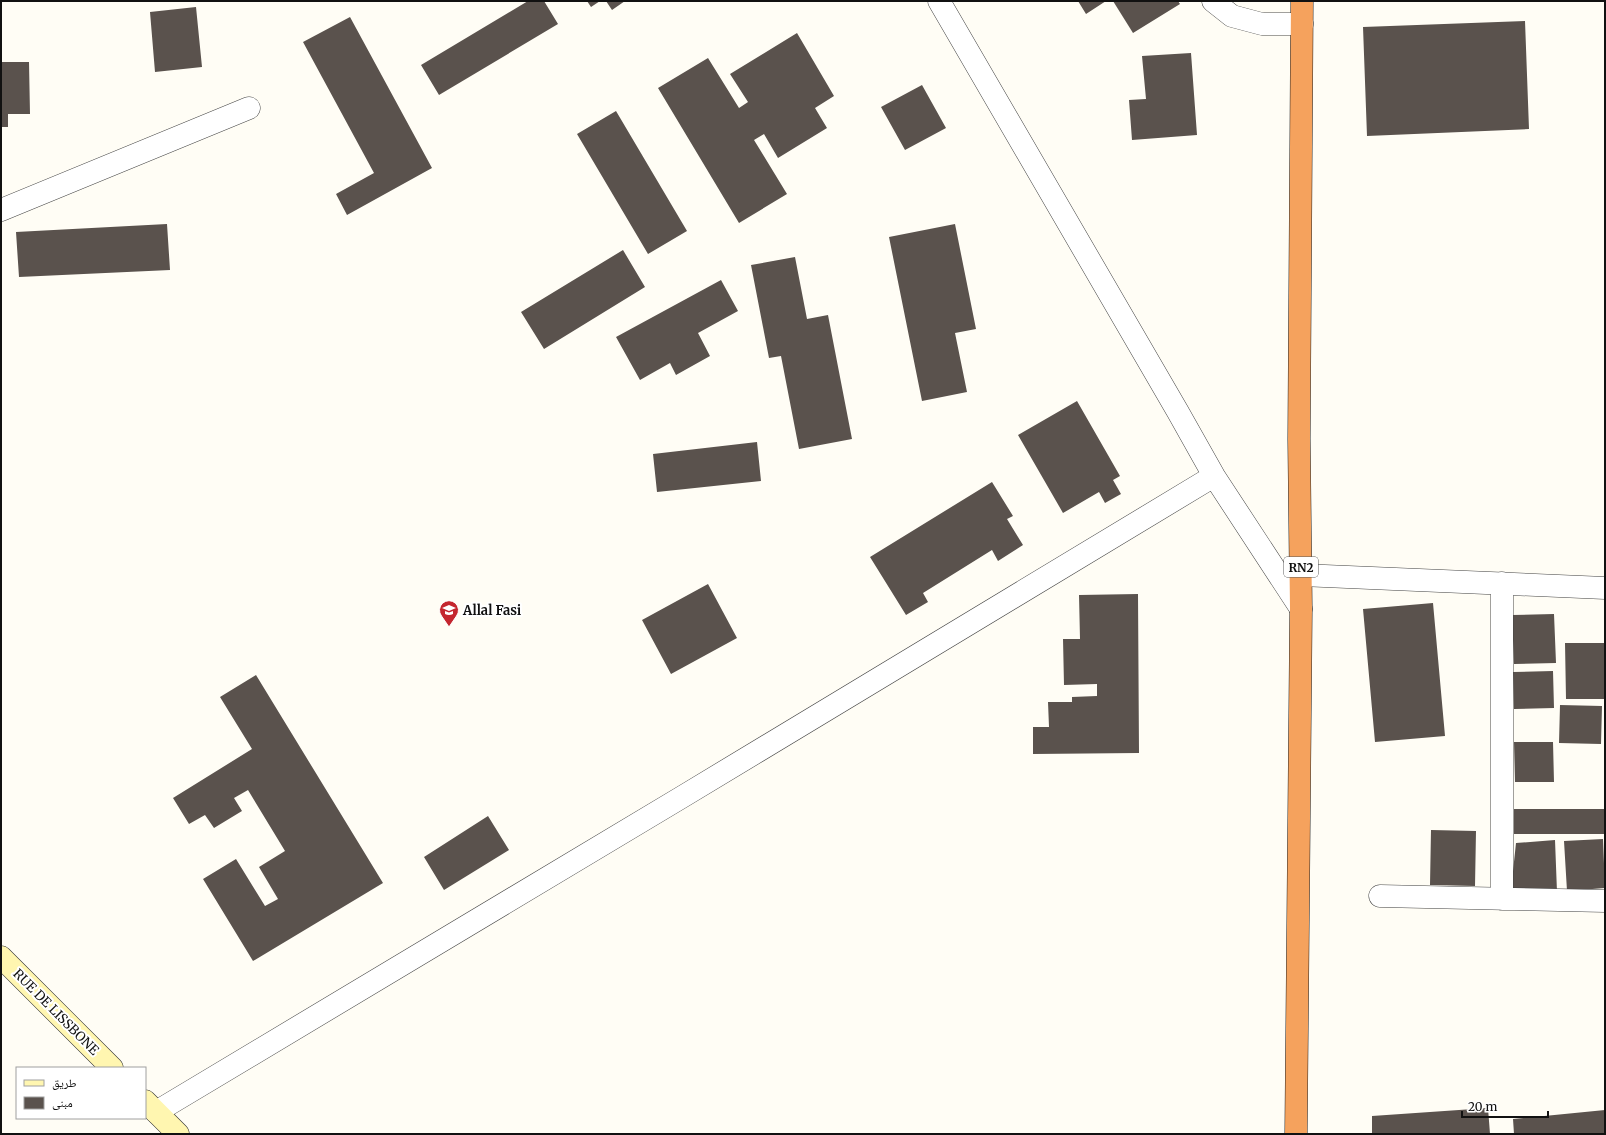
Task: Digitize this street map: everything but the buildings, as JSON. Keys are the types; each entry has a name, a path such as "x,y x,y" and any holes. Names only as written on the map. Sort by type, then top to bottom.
{"highway":[{"name":"RN2","path":"1296,1134 1301,609 1299,439 1302,1"}],"street":[{"path":"939,1 1214,476 1301,609"},
{"path":"1213,1 1232,16 1262,24 1302,24"},
{"path":"1,210 249,108"},
{"path":"178,1134 150,1107 682,798 1214,476"},
{"path":"1301,575 1605,588"},
{"path":"1502,583 1502,899"},
{"path":"1380,896 1605,901"},
{"name":"RUE DE LISSBONE","path":"1,957 111,1067"}],"place":[{"name":"Allal Fasi","path":"449,627"}]}
